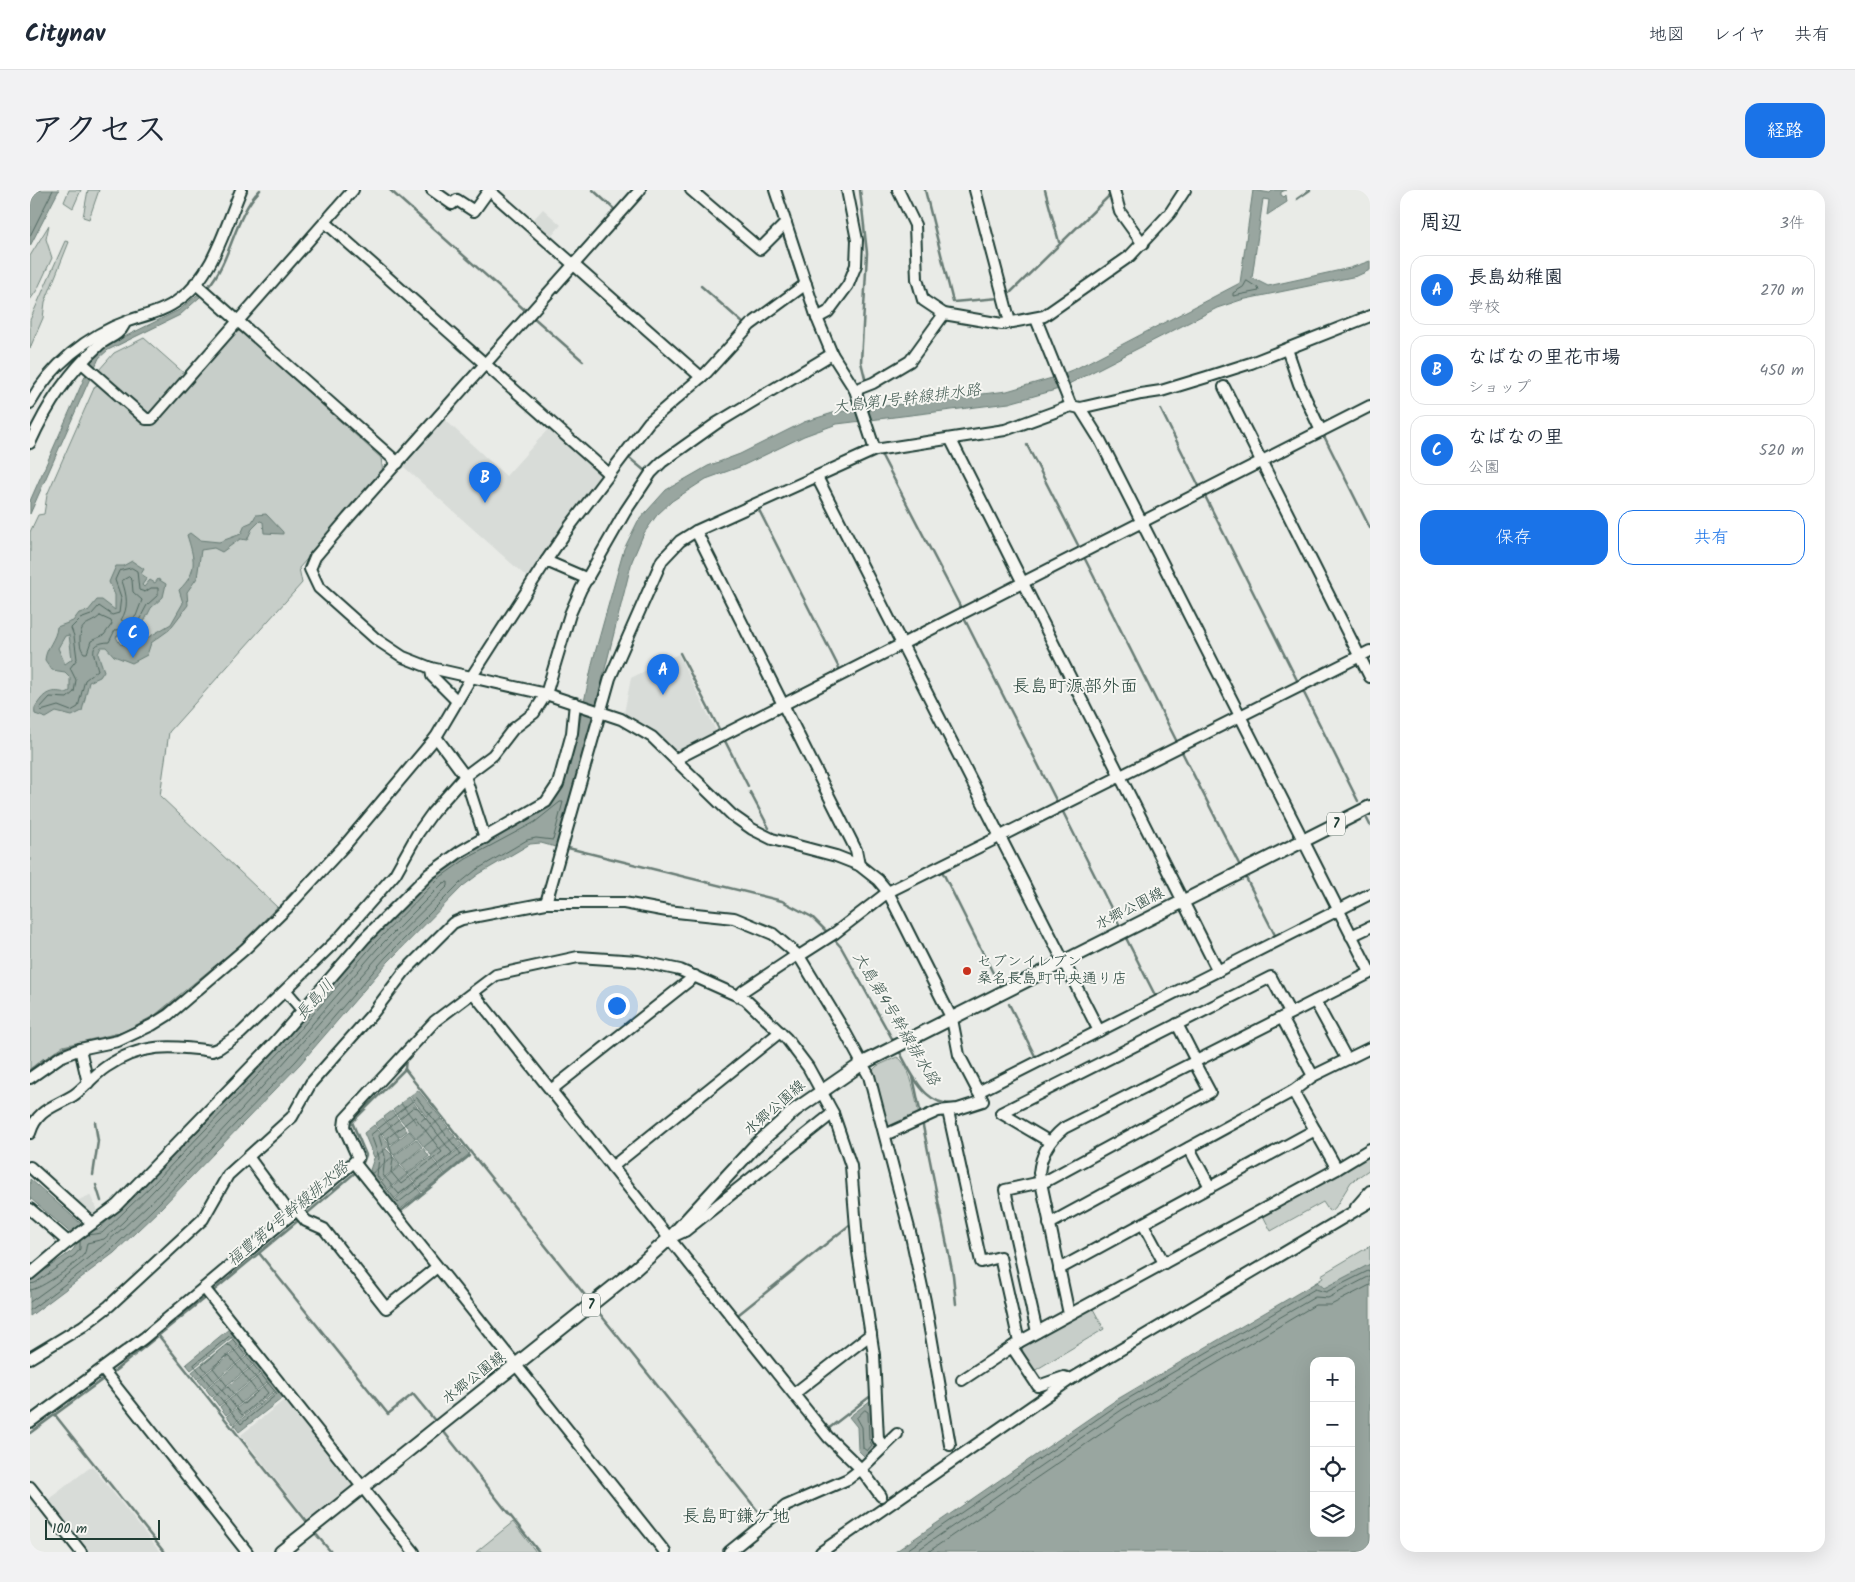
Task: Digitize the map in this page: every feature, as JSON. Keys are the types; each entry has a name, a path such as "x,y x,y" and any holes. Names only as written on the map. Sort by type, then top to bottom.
{"main road":[{"name":"水郷公園線","path":"280,1552 632,1272 671,1237 754,1148 822,1090 863,1063 896,1045 952,1019 1370,807"}],"street":[{"path":"30,403 58,366 86,342 126,322 164,309 181,299 197,285 215,252 240,192 246,194 250,190"},
{"path":"87,368 146,420 152,418 353,190"},
{"path":"432,190 452,204 457,200 474,211 489,190 701,377"},
{"path":"640,190 315,557 310,569 319,588 376,639 403,657 431,668 546,694 601,711 641,730 676,759 732,815 752,829 772,838 836,856 859,865 878,880 888,892 952,1019 959,1055 983,1101 968,1107 938,1111 885,1135"},
{"path":"691,190 760,249 786,223"},
{"path":"775,190 817,318 832,354 855,390 875,450"},
{"path":"817,318 828,312 843,289 848,285 856,265 857,240 847,190"},
{"path":"898,190 914,225 920,294 923,300 944,314 1002,324 1036,319 1080,294 1130,256 1170,213 1185,190"},
{"path":"975,190 1010,322"},
{"path":"1114,190 1120,212 1142,244"},
{"path":"326,222 609,474"},
{"path":"30,1078 60,1056 80,1049 118,1041 152,1025 168,1014 246,949 346,844 436,737 472,676 546,562 649,422 701,377 750,324 806,284"},
{"path":"197,285 398,463"},
{"path":"855,390 873,383 910,361 944,314"},
{"path":"546,903 610,678 662,560 680,541 807,479 875,450 951,440 1005,430 1076,407 1161,391 1251,363 1370,316"},
{"path":"1036,319 1066,391 1100,440 1370,972 1064,1128 1050,1142 1040,1163 1040,1182 1069,1314"},
{"path":"30,443 45,410 87,368 99,344 121,332 126,322"},
{"path":"1287,348 1299,384 1321,431"},
{"path":"30,1133 40,1114 58,1102 74,1095 104,1068 135,1052 164,1046 212,1051 241,1033 286,991 340,937 395,874 418,833 465,776 493,755 513,729 534,713 546,694 570,614 629,505 651,473 662,462 717,423 832,354"},
{"path":"1224,387 1370,676"},
{"path":"676,759 1370,406"},
{"path":"951,440 1218,971"},
{"path":"817,476 1099,1031"},
{"path":"696,532 856,850 859,865"},
{"path":"546,562 588,578"},
{"path":"741,994 831,936 888,892 1370,651"},
{"path":"431,668 432,676 457,701"},
{"path":"30,1274 89,1224 117,1205 303,1011 365,938 430,874 444,862 529,814 554,794 571,739 576,704"},
{"path":"436,737 465,776 485,838"},
{"path":"979,1094 1218,971 1340,913 1370,894"},
{"path":"30,1358 83,1326 158,1262 203,1219 228,1176 292,1117 311,1083 373,1013 404,972 445,928 462,919 546,903 624,903 667,911 734,918 773,934 798,956 863,1063 869,1076 911,1236 925,1301 950,1444"},
{"path":"1352,936 1370,926"},
{"path":"665,1552 358,1167 358,1158 344,1126 345,1119 406,1055 435,1021 474,994 496,975 578,957 638,961 695,976 741,994 795,1047 822,1090 833,1113 852,1166 858,1252 871,1334 878,1400 878,1440 884,1447"},
{"path":"551,1090 695,976"},
{"path":"1050,1142 1001,1113 1271,977 1313,1076"},
{"path":"286,991 303,1011"},
{"path":"474,994 664,1232 671,1237 828,1437 861,1470 881,1496"},
{"path":"1315,1001 1346,1058"},
{"path":"1037,1332 1005,1190 1040,1182 1210,1092 1177,1024"},
{"path":"612,1166 780,1032"},
{"path":"1049,1224 1293,1091 1313,1076 1346,1058 1370,1048"},
{"path":"80,1049 88,1083"},
{"path":"1293,1091 1337,1170"},
{"path":"948,1111 981,1262 1000,1257 1016,1344 1038,1386 1064,1377 1070,1379"},
{"path":"671,1237 685,1232 833,1113"},
{"path":"1059,1270 1315,1130"},
{"path":"1188,1148 1210,1188"},
{"path":"962,1380 1037,1332 1337,1170 1370,1149"},
{"path":"249,1158 295,1213 306,1221 324,1229 386,1308 437,1267"},
{"path":"30,1166 89,1224"},
{"path":"30,1422 104,1371 207,1292 295,1213 358,1167"},
{"path":"1350,1214 1370,1191"},
{"path":"821,1552 1070,1379 1370,1202"},
{"path":"30,1209 69,1240"},
{"path":"1143,1224 1164,1263"},
{"path":"207,1292 414,1552"},
{"path":"795,1393 871,1334"},
{"path":"104,1371 247,1552"},
{"path":"729,1552 786,1506 848,1479 861,1470 897,1434"},
{"path":"30,1487 81,1552"}],"shaded area":[{"path":"69,190 81,190 73,208 64,202"},
{"path":"88,190 99,190 89,219 83,217"},
{"path":"543,209 561,225 550,238 531,222"},
{"path":"49,225 46,239 52,258 37,290 30,300 30,256"},
{"path":"65,241 69,242 45,302 43,318 30,348 30,320"},
{"path":"240,331 381,458 383,473 299,568 302,583 169,732 160,796 277,907 239,946 155,1015 123,1032 63,1046 30,1069 30,532 38,515 44,514 47,495 95,386 100,385 147,426 229,335"},
{"path":"144,338 186,375 152,413 145,413 98,371 114,353"},
{"path":"442,417 506,476 550,427 600,471 601,478 530,580 404,467 405,459"},
{"path":"678,654 718,735 679,754 652,729 624,713 631,678"},
{"path":"897,1057 906,1067 909,1075 919,1116 888,1131 871,1072 877,1066"},
{"path":"1370,1154 1370,1169 1351,1182 1335,1208 1329,1211 1323,1202 1271,1231 1262,1214"},
{"path":"90,1195 98,1212 91,1216 74,1202"},
{"path":"1370,1246 1370,1275 1331,1302 1301,1292 1323,1278 1321,1275"},
{"path":"1092,1307 1104,1329 1034,1371 1023,1356 1022,1344"},
{"path":"288,1397 354,1481 355,1487 310,1523 241,1435"},
{"path":"92,1466 160,1552 85,1552 45,1502"},
{"path":"513,1522 536,1552 476,1552"}],"water":[{"path":"30,190 59,190 30,246"},
{"path":"1253,190 1270,193 1273,190 1286,190 1281,192 1281,195 1284,197 1286,195 1287,202 1267,215 1269,200 1263,199 1252,278 1268,286 1350,268 1370,261 1370,270 1357,276 1241,300 1217,308 1059,389 1009,403 837,424 804,436 742,466 706,479 672,501 657,515 644,533 632,561 595,709 558,841 559,848 541,843 530,844 479,874 463,886 388,962 300,1064 160,1209 114,1253 30,1316 30,1280 75,1247 74,1236 30,1198 30,1179 87,1229 90,1231 99,1229 280,1044 369,942 436,874 464,855 532,817 556,798 562,787 575,744 593,660 624,549 638,521 666,490 708,466 740,454 804,422 836,412 1007,391 1052,378 1077,368 1240,283"},
{"path":"208,286 210,288 180,315 108,350 99,358 30,514 30,501 94,356 104,347 179,310"},
{"path":"266,514 283,534 264,533 263,522 260,521 252,529 247,540 240,539 222,552 214,548 201,550 197,578 187,592 188,605 169,630 151,643 147,655 132,663 114,656 106,647 101,647 98,654 104,671 100,677 89,682 82,711 72,716 56,712 46,718 35,714 35,707 47,694 70,691 70,677 65,672 52,670 45,660 57,627 73,621 79,613 88,611 97,600 102,600 115,610 115,595 109,582 116,566 123,566 132,561 144,569 141,574 147,578 142,585 144,587 150,580 155,583 158,579 166,584 163,597 151,608 141,628 131,634 120,634 116,637 120,644 137,647 142,641 171,624 183,603 179,590 190,577 193,564 192,551 187,535 190,533 199,540 219,542 241,534 245,525 252,522 256,515","holes":["69,635 72,659 65,664 58,648 65,636"]},
{"path":"418,1090 441,1118 416,1138 393,1110 401,1104 417,1124 401,1103 409,1097 425,1117 421,1121 433,1112 426,1116 410,1096"},
{"path":"392,1111 407,1131 399,1137 384,1117"},
{"path":"383,1118 399,1138 391,1144 375,1124"},
{"path":"441,1119 448,1127 424,1147 417,1138"},
{"path":"374,1125 390,1145 374,1157 364,1133"},
{"path":"448,1128 455,1136 431,1155 424,1147"},
{"path":"409,1131 415,1138 394,1155 388,1148"},
{"path":"455,1137 462,1145 438,1164 431,1156"},
{"path":"416,1139 422,1147 401,1165 394,1156"},
{"path":"463,1146 469,1154 445,1174 438,1165"},
{"path":"423,1148 429,1156 408,1173 401,1165"},
{"path":"386,1149 393,1156 372,1173 370,1170 374,1158"},
{"path":"393,1157 400,1165 376,1184 369,1176"},
{"path":"430,1157 437,1165 415,1182 408,1174"},
{"path":"400,1166 407,1174 383,1193 377,1185"},
{"path":"437,1166 444,1175 422,1192 415,1183"},
{"path":"407,1175 414,1183 390,1202 384,1194"},
{"path":"414,1184 421,1193 398,1211 391,1203"},
{"path":"1370,1264 1370,1552 895,1552 1116,1400 1317,1282 1324,1288"},
{"path":"229,1329 236,1334 191,1370 186,1364"},
{"path":"237,1336 243,1343 197,1379 192,1372"},
{"path":"244,1344 250,1352 205,1388 198,1380"},
{"path":"251,1353 257,1361 212,1397 206,1389"},
{"path":"258,1362 264,1370 219,1406 213,1398"},
{"path":"265,1371 271,1379 226,1415 220,1407"},
{"path":"272,1380 278,1388 233,1424 227,1416"},
{"path":"279,1389 285,1396 239,1432 234,1425"},
{"path":"871,1400 880,1446 867,1459 858,1450 857,1427 849,1417"}],"waterway":[{"path":"208,287 223,264 244,212 260,190"},
{"path":"390,190 526,311"},
{"path":"593,190 616,211"},
{"path":"860,190 867,253 861,362 866,382"},
{"path":"925,190 953,302 999,298"},
{"path":"1045,190 1059,242"},
{"path":"1297,199 1310,190"},
{"path":"1010,293 1110,195"},
{"path":"783,231 785,240"},
{"path":"787,245 798,279"},
{"path":"701,286 744,324"},
{"path":"533,317 583,361"},
{"path":"1161,410 1200,488"},
{"path":"1323,434 1370,528"},
{"path":"1027,445 1080,549"},
{"path":"881,454 961,608 980,599"},
{"path":"627,456 645,471"},
{"path":"1204,494 1298,682"},
{"path":"757,506 840,670"},
{"path":"1085,559 1178,744"},
{"path":"905,636 961,608"},
{"path":"964,618 1058,804"},
{"path":"784,698 894,642"},
{"path":"680,653 720,731"},
{"path":"1302,689 1358,801"},
{"path":"724,739 748,786"},
{"path":"417,752 425,741"},
{"path":"1181,750 1239,864"},
{"path":"377,798 398,775"},
{"path":"750,792 769,828"},
{"path":"287,898 329,855 371,806"},
{"path":"1062,810 1119,924"},
{"path":"1367,819 1370,825"},
{"name":"大島第4号幹線排水路","path":"564,847 782,901 812,917 828,933"},
{"path":"942,871 999,985"},
{"path":"1246,878 1276,937"},
{"name":"大島第4号幹線排水路","path":"1342,914 1370,900"},
{"path":"190,989 240,947 278,908"},
{"name":"大島第4号幹線排水路","path":"1099,1036 1337,916"},
{"name":"大島第4号幹線排水路","path":"832,937 841,947 894,1042"},
{"path":"1126,938 1157,999"},
{"name":"福豊第4号幹線排水路","path":"687,968 703,975"},
{"path":"58,1051 65,1047 123,1033 156,1016 181,996"},
{"path":"1009,1004 1036,1058"},
{"name":"福豊第4号幹線排水路","path":"794,1040 804,1053"},
{"name":"大島第4号幹線排水路","path":"898,1049 915,1080 930,1097 940,1102 951,1104 964,1102"},
{"name":"福豊第4号幹線排水路","path":"361,1168 366,1155 352,1122 405,1069 406,1058"},
{"path":"30,1070 44,1059"},
{"name":"福豊第4号幹線排水路","path":"814,1068 823,1081"},
{"path":"405,1069 412,1078"},
{"path":"913,1077 921,1115"},
{"path":"413,1080 588,1299"},
{"path":"830,1093 835,1108"},
{"path":"922,1121 953,1275 956,1304"},
{"path":"93,1175 98,1141 95,1122"},
{"path":"400,1212 469,1156"},
{"name":"福豊第4号幹線排水路","path":"304,1216 357,1171"},
{"path":"96,1185 101,1201"},
{"name":"福豊第4号幹線排水路","path":"212,1292 300,1219"},
{"path":"739,1314 852,1223"},
{"path":"259,1253 388,1414 413,1394 436,1422"},
{"name":"福豊第4号幹線排水路","path":"111,1374 207,1296"},
{"path":"596,1309 761,1515"},
{"path":"159,1336 307,1522"},
{"name":"福豊第4号幹線排水路","path":"30,1433 106,1377"},
{"path":"880,1385 882,1427"},
{"path":"828,1429 872,1395"},
{"path":"55,1415 164,1552"},
{"path":"444,1432 539,1552"},
{"path":"315,1533 331,1552"}],"place":[{"name":"なばなの里花市場","path":"485,503"},
{"name":"なばなの里","path":"133,658"},
{"name":"長島幼稚園","path":"663,695"},
{"name":"セブンイレブン 桑名長島町中央通り店","path":"967,971"}],"district":[{"name":"長島町源部外面","path":"1075,687"},
{"name":"長島町鎌ケ地","path":"736,1517"}],"water label":[{"name":"大島第1号幹線排水路","path":"907,399"},
{"name":"長島川","path":"315,1000"}]}
